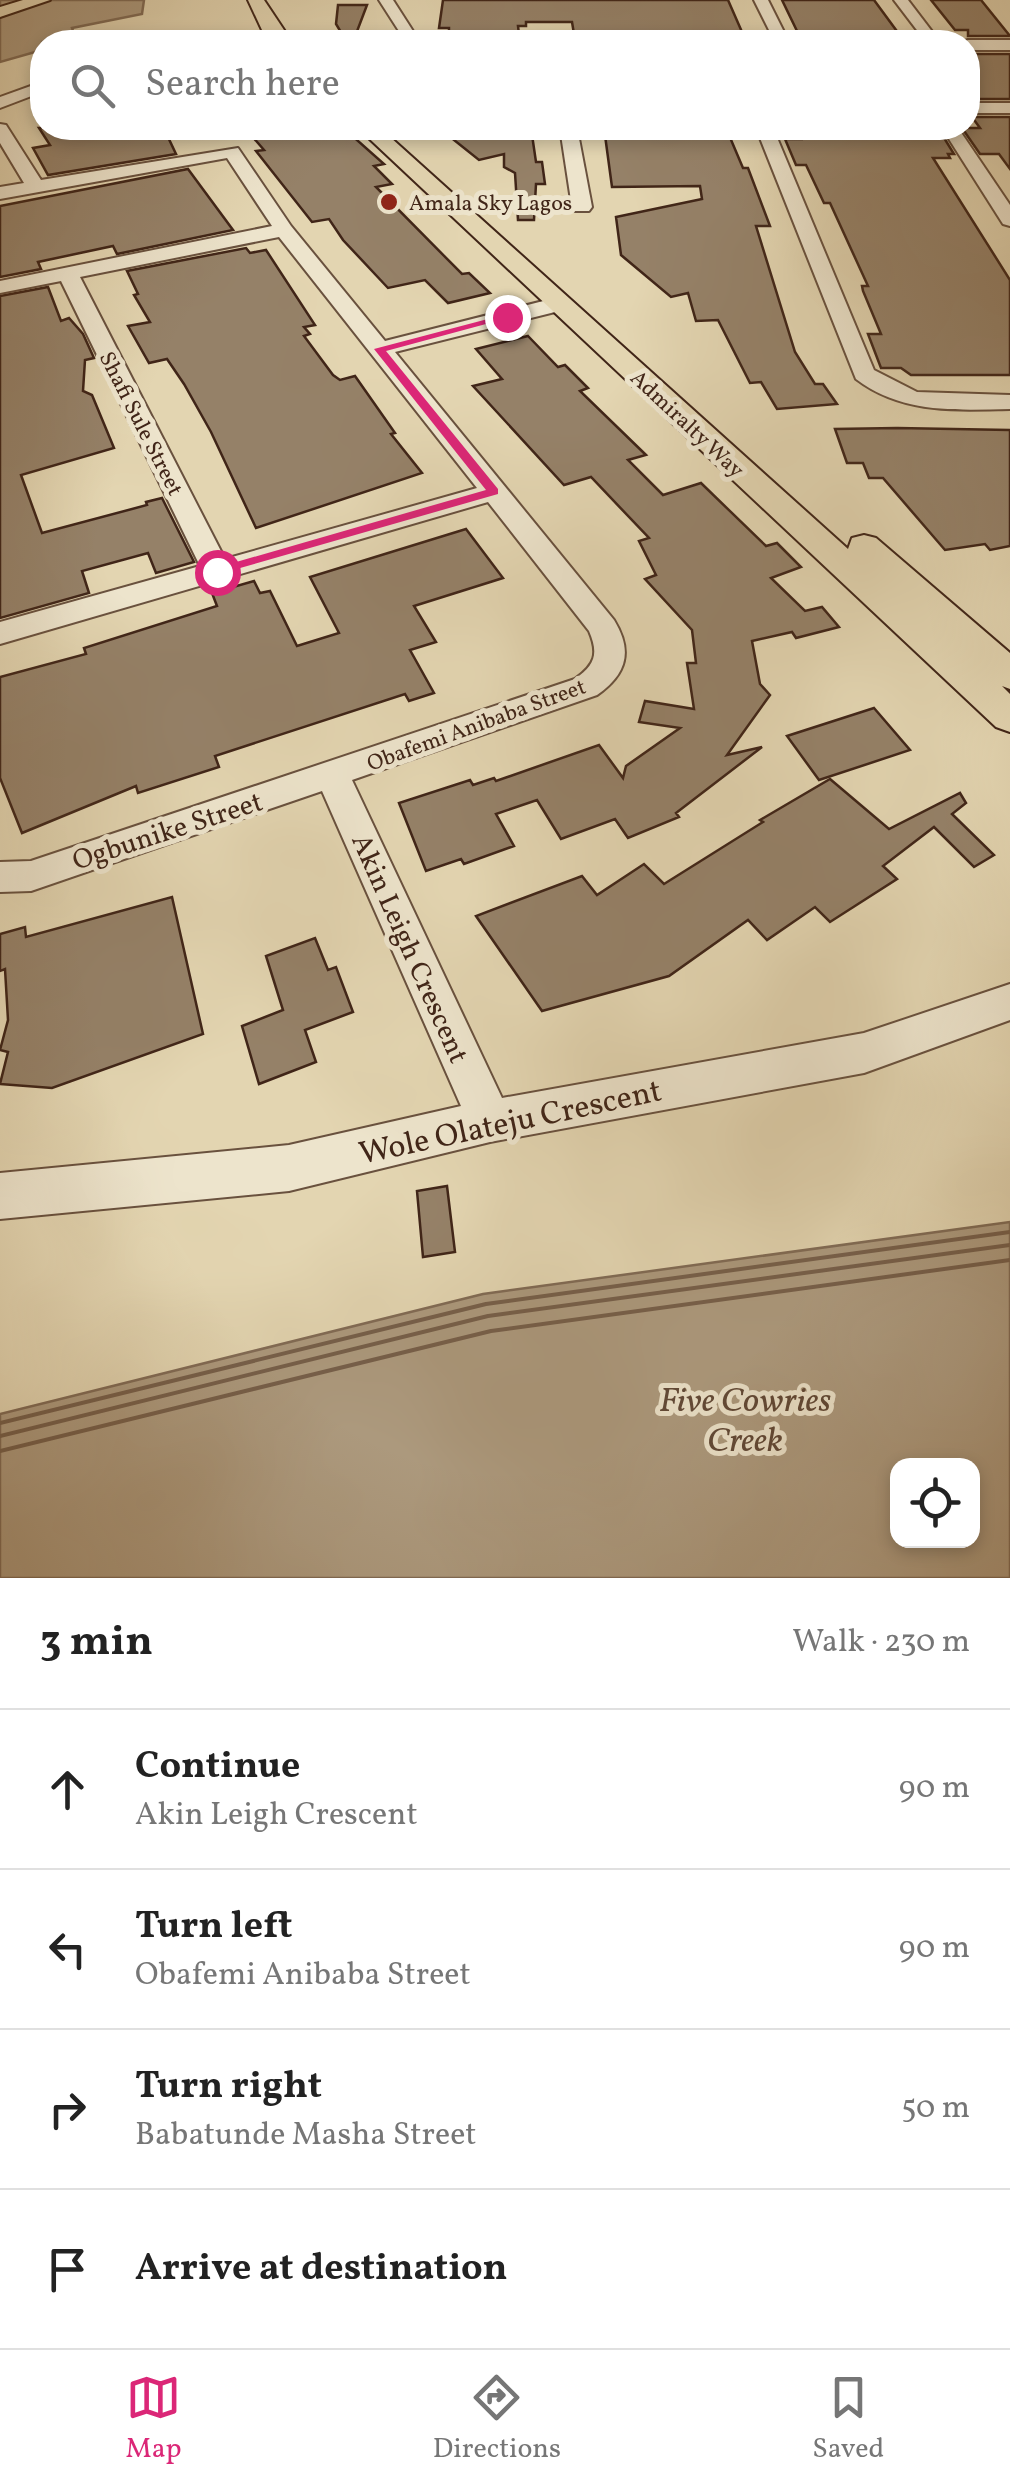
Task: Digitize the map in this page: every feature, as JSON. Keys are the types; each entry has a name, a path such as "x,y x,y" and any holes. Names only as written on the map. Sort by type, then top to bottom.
{"main road":[{"path":"0,9 20,0"},
{"path":"0,9 42,0"},
{"path":"256,0 271,30"},
{"path":"276,0 294,30"},
{"name":"Admiralty Way","path":"381,140 1010,717"},
{"name":"Admiralty Way","path":"406,140 1010,675"}],"street":[{"path":"386,0 405,30"},
{"path":"761,0 776,30"},
{"path":"901,0 924,30"},
{"path":"980,45 1010,45"},
{"path":"0,103 30,92"},
{"path":"980,108 1010,108"},
{"path":"0,128 36,186 0,192"},
{"path":"570,140 582,207"},
{"path":"769,140 864,374 902,399 1010,402"},
{"path":"958,140 1010,220"},
{"name":"Obafemi Anibaba Street","path":"36,186 227,146 284,230 603,627 612,644 613,660 606,674 586,687 332,775"},
{"path":"0,288 284,230"},
{"name":"Shafi Sule Street","path":"68,274 217,572"},
{"path":"379,349 559,304"},
{"path":"0,633 494,492"},
{"name":"Ogbunike Street","path":"0,877 32,876 332,775"},
{"name":"Akin Leigh Crescent","path":"332,775 490,1121"},
{"name":"Wole Olateju Crescent","path":"0,1196 290,1168 490,1121 864,1053 1010,1002"}],"water":[{"path":"0,0 144,0 142,14 73,30 30,30 30,53 0,62"},
{"name":"Five Cowries Creek","path":"1010,1222 1010,1578 0,1578 0,1414 483,1294"}],"building":[{"path":"443,0 728,0 741,30 573,30 572,22 526,22 526,26 518,26 518,30 439,28"},
{"path":"782,0 874,0 896,30 797,30"},
{"path":"931,0 981,0 1010,36 980,36 980,30 955,30"},
{"path":"338,5 367,5 358,30 340,30 336,24"},
{"path":"980,54 1010,54 1010,99 980,99"},
{"path":"980,117 1010,117 1010,169 999,154 980,154 970,140 980,140"},
{"path":"47,140 169,140 176,154 48,175 33,148 50,145"},
{"path":"255,140 357,140 384,164 374,166 392,184 376,187 462,274 469,273 490,293 448,303 425,280 388,288 343,240 329,219 312,222 256,151 264,150"},
{"path":"454,140 533,140 536,162 542,162 545,184 536,184 534,220 518,220 515,173 504,167 504,154 479,160"},
{"path":"606,140 731,140 743,168 748,168 770,226 756,226 795,352 815,384 823,384 837,404 777,409 761,382 750,383 718,320 696,321 688,293 671,297 621,255 616,217 702,199 700,186 612,187"},
{"path":"785,140 945,140 954,154 948,154 950,158 933,158 1010,280 1010,375 911,375 901,368 881,368 868,334 881,334 863,291 862,286 868,286 830,203 824,203 806,165 796,165"},
{"path":"188,169 233,230 117,254 113,246 38,262 41,269 0,277 0,206"},
{"path":"246,248 250,253 266,250 315,325 304,327 310,334 304,336 333,375 340,380 355,376 395,433 391,434 422,473 256,528 184,384 167,359 149,363 128,326 150,322 134,295 138,294 127,271"},
{"path":"48,287 61,321 69,318 83,334 94,358 85,360 83,391 92,395 114,448 21,475 42,533 162,498 194,562 156,573 148,553 82,571 89,593 0,618 0,296"},
{"path":"528,336 558,367 565,365 588,388 580,391 646,455 628,460 663,495 701,483 766,546 777,543 801,567 771,578 805,611 822,607 839,627 796,638 792,632 752,641 760,684 770,695 727,755 762,747 676,813 679,817 628,838 615,819 561,839 537,800 496,814 514,846 464,864 461,859 426,871 399,803 470,780 473,785 494,778 496,781 599,745 623,778 626,766 680,728 639,722 645,701 694,709 687,663 696,663 692,630 645,579 656,575 639,541 649,538 591,477 564,485 473,386 502,379 476,349"},
{"path":"835,429 1010,430 1010,546 990,550 985,544 945,550 883,478 869,478 863,463 847,463"},
{"path":"466,529 503,578 414,606 436,642 410,650 434,693 409,701 405,694 215,756 219,767 138,793 136,786 22,833 0,778 0,677 86,654 84,648 217,606 212,593 254,581 260,593 270,591 297,646 339,633 310,577"},
{"path":"874,708 910,750 819,780 787,736"},
{"path":"830,779 889,829 960,793 966,803 952,814 994,855 974,867 934,827 883,866 897,879 830,922 815,907 767,940 748,920 669,976 542,1011 476,916 582,876 597,895 644,864 664,884"},
{"path":"172,897 203,1034 52,1088 0,1084 8,1052 0,1050 8,1020 5,969 0,971 0,934 25,927 26,937"},
{"path":"315,938 328,970 336,967 353,1012 305,1030 316,1062 259,1084 242,1026 283,1010 266,956"},
{"path":"447,1186 455,1252 423,1257 417,1191"}],"place":[{"name":"Amala Sky Lagos","path":"389,202"}],"route":[{"path":"217,572 494,492 379,349 507,317"}]}
